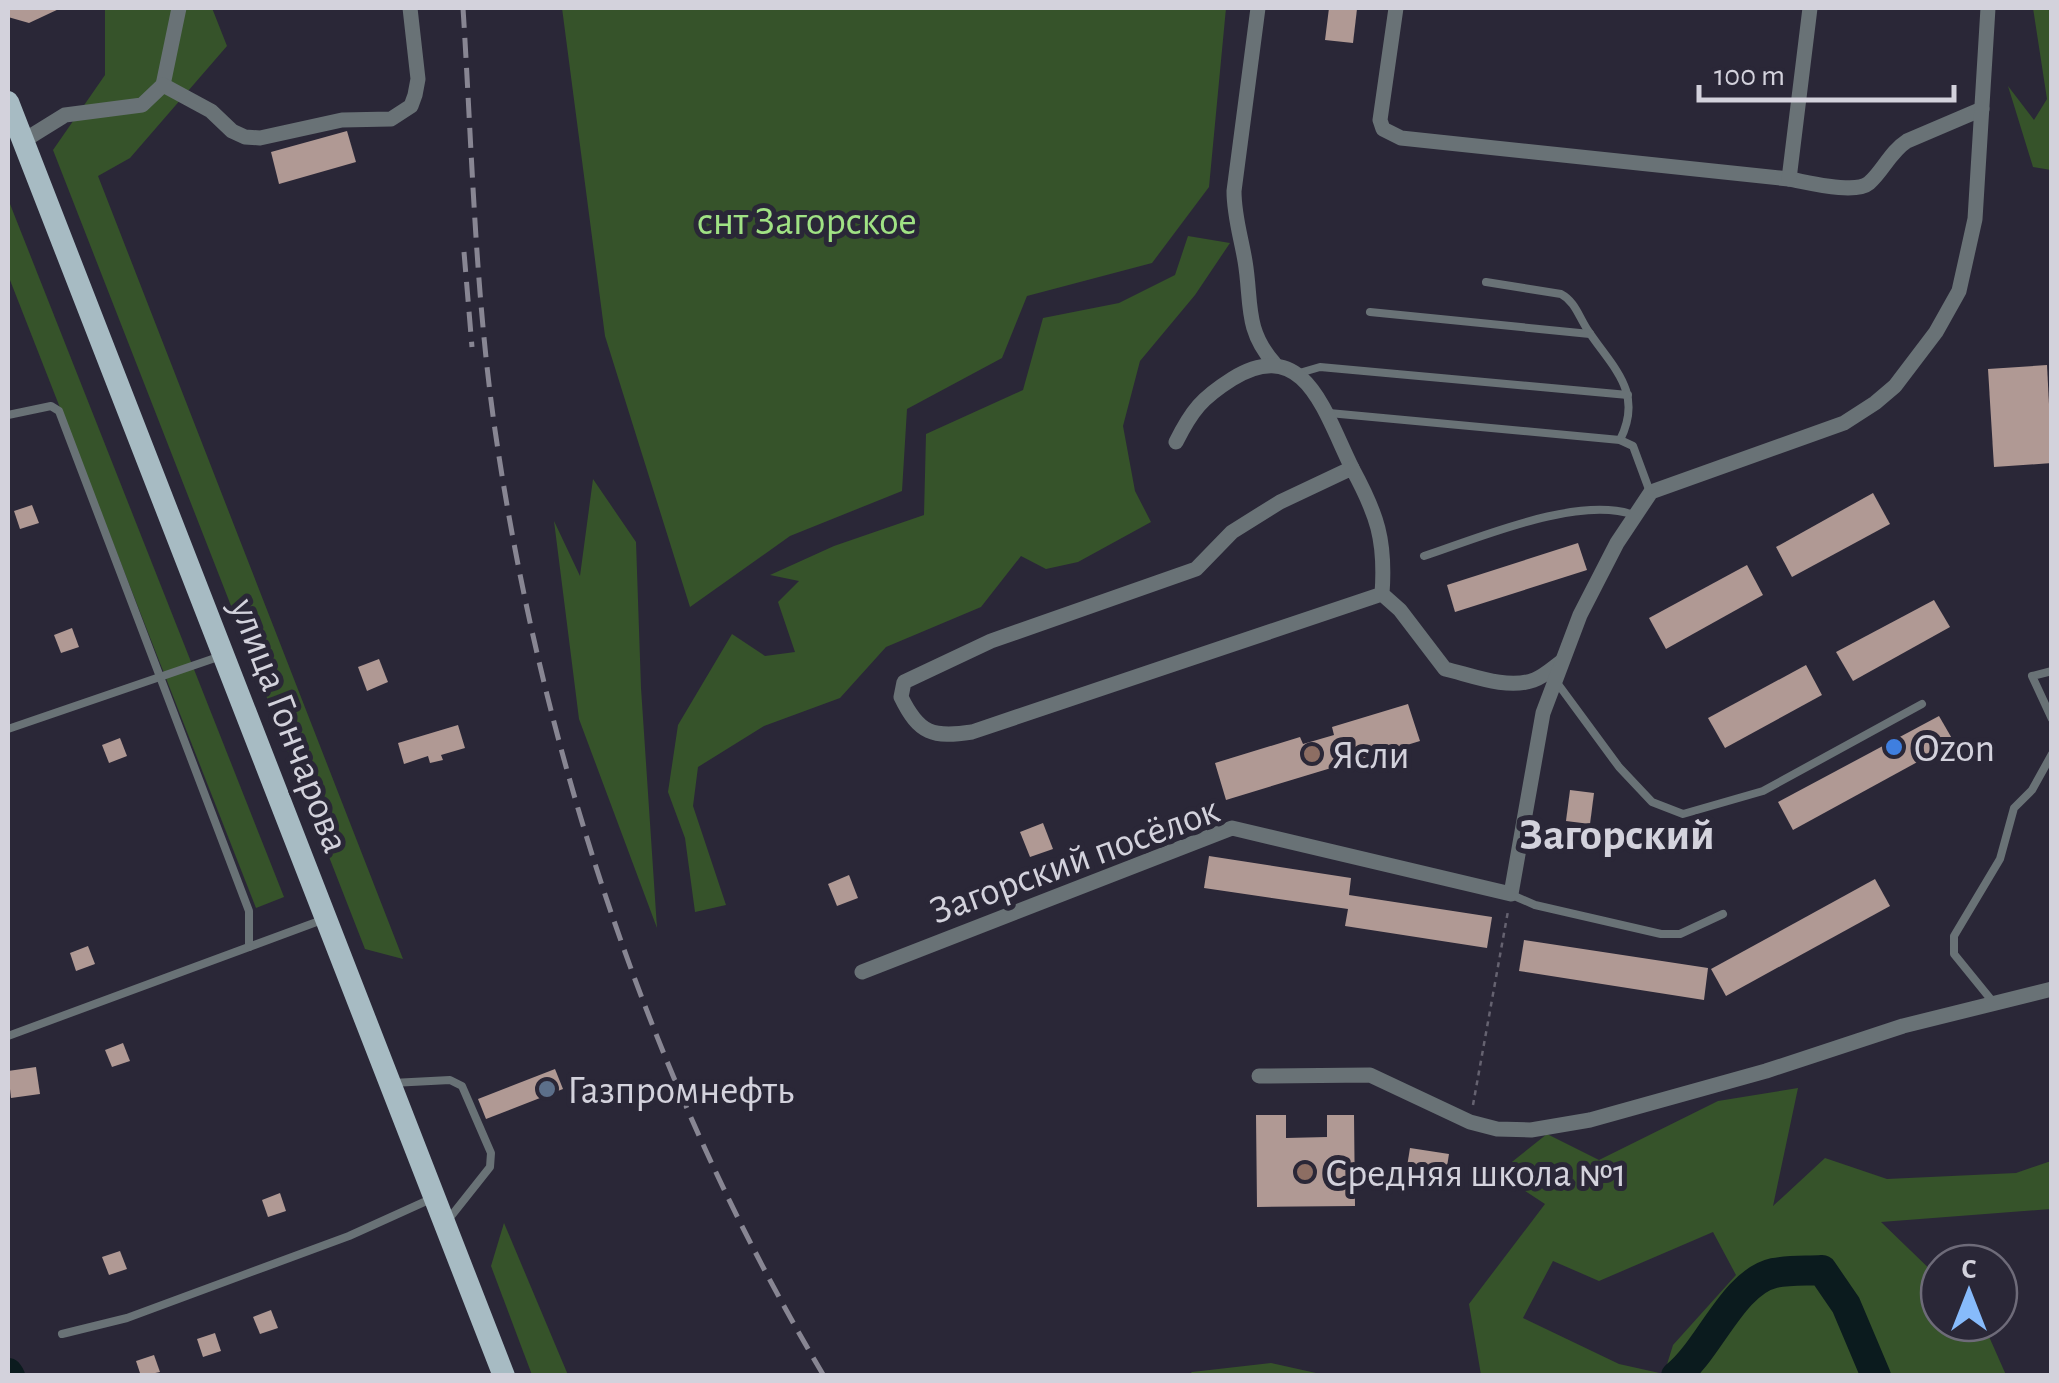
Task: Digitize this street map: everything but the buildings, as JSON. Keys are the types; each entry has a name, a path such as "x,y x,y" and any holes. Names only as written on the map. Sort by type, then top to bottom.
{"main road":[{"name":"улица Гончарова","path":"8,102 504,1376"}],"street":[{"path":"23,141 65,115 142,106 163,85 179,8"},
{"path":"163,85 211,111 232,131 245,137 260,138 342,120 391,119 411,106 418,79 410,8"},
{"path":"1258,8 1234,218 1245,262 1250,322 1259,346 1274,364 1305,381 1324,413 1374,510 1382,545 1382,594 1400,610 1445,669 1520,683 1535,680 1562,662"},
{"path":"1396,8 1380,120 1391,135 1852,189 1867,186 1897,147 1982,108"},
{"path":"1789,179 1810,8"},
{"path":"1511,894 1544,713 1580,616 1634,515 1651,492 1844,422 1875,403 1895,386 1936,332 1959,291 1975,219 1988,8"},
{"path":"1176,442 1196,405 1252,368 1274,364"},
{"path":"1352,468 1280,502 1232,532 1196,569 991,641 904,682 901,697 915,724 931,732 972,732 1382,594"},
{"name":"Загорский посёлок","path":"862,972 1232,828 1511,894"},
{"path":"1259,1076 1370,1074 1470,1122 1531,1130 1590,1120 1902,1026 2052,989"}],"lane":[{"path":"1486,282 1571,299 1590,334 1618,368 1628,395 1626,427 1620,440"},
{"path":"1370,312 1590,334"},
{"path":"1296,374 1320,367 1628,395"},
{"path":"8,415 50,406 59,411 249,911 249,947"},
{"path":"1324,413 1620,440 1633,446 1651,492"},
{"path":"1424,556 1535,519 1598,510 1634,515"},
{"path":"8,728 223,655"},
{"path":"2052,670 2032,676 2052,719"},
{"path":"1556,680 1619,766 1652,802 1684,814 1763,792 1922,704"},
{"path":"1993,1002 1954,954 1954,936 2000,859 2014,808 2032,790 2052,754"},
{"path":"1511,894 1535,905 1661,934 1680,934 1723,914"},
{"path":"8,1036 327,918"},
{"path":"392,1083 450,1080 462,1086 492,1154 490,1167 445,1223"},
{"path":"62,1334 127,1318 349,1236 434,1198"}],"path":[{"path":"1470,1122 1511,894"}],"green space":[{"path":"105,8 212,8 227,46 130,158 98,176 403,959 365,949 53,150 105,75"},
{"name":"снт Загорское","path":"562,8 1226,8 1209,187 1152,263 1027,296 1002,358 907,409 902,491 790,536 690,607 605,336"},
{"path":"2033,8 2051,8 2051,170 2033,167 2008,86 2034,120 2047,99"},
{"path":"8,199 284,897 256,908 8,275"},
{"path":"1188,236 1230,243 1195,295 1140,361 1123,426 1135,491 1151,522 1078,562 1046,569 1021,556 981,607 886,647 840,698 764,726 698,767 693,806 726,905 695,912 685,838 668,792 678,725 732,634 765,656 795,652 778,602 799,581 770,575 834,546 924,515 926,434 1023,390 1043,318 1119,303 1175,275"},
{"path":"593,479 636,542 657,928 579,719 554,521 580,576"},
{"path":"1798,1088 1773,1206 1825,1158 1887,1179 2016,1173 2051,1161 2051,1209 1881,1222 1919,1259 1919,1343 1992,1343 2006,1375 1481,1375 1469,1304 1545,1204 1498,1173 1547,1134 1599,1160 1718,1101","holes":["1713,1232 1736,1275 1673,1345 1664,1374 1619,1364 1523,1318 1553,1261 1599,1281"]},
{"path":"504,1223 568,1375 532,1375 491,1266"},
{"path":"1271,1363 1325,1375 1188,1375 1192,1372"}],"waterway":[{"path":"1676,1376 1734,1303 1759,1279 1780,1272 1822,1270 1846,1305 1876,1376"}],"railway":[{"path":"463,8 478,272 495,430 516,554 575,799 657,1038 707,1154 824,1376"},
{"path":"464,252 472,347"}],"place":[{"name":"Ozon","path":"1894,747"},
{"name":"Ясли","path":"1312,754"},
{"name":"Газпромнефть","path":"547,1089"},
{"name":"Средняя школа №1","path":"1305,1172"}],"district":[{"name":"Загорский","path":"1617,833"}]}
